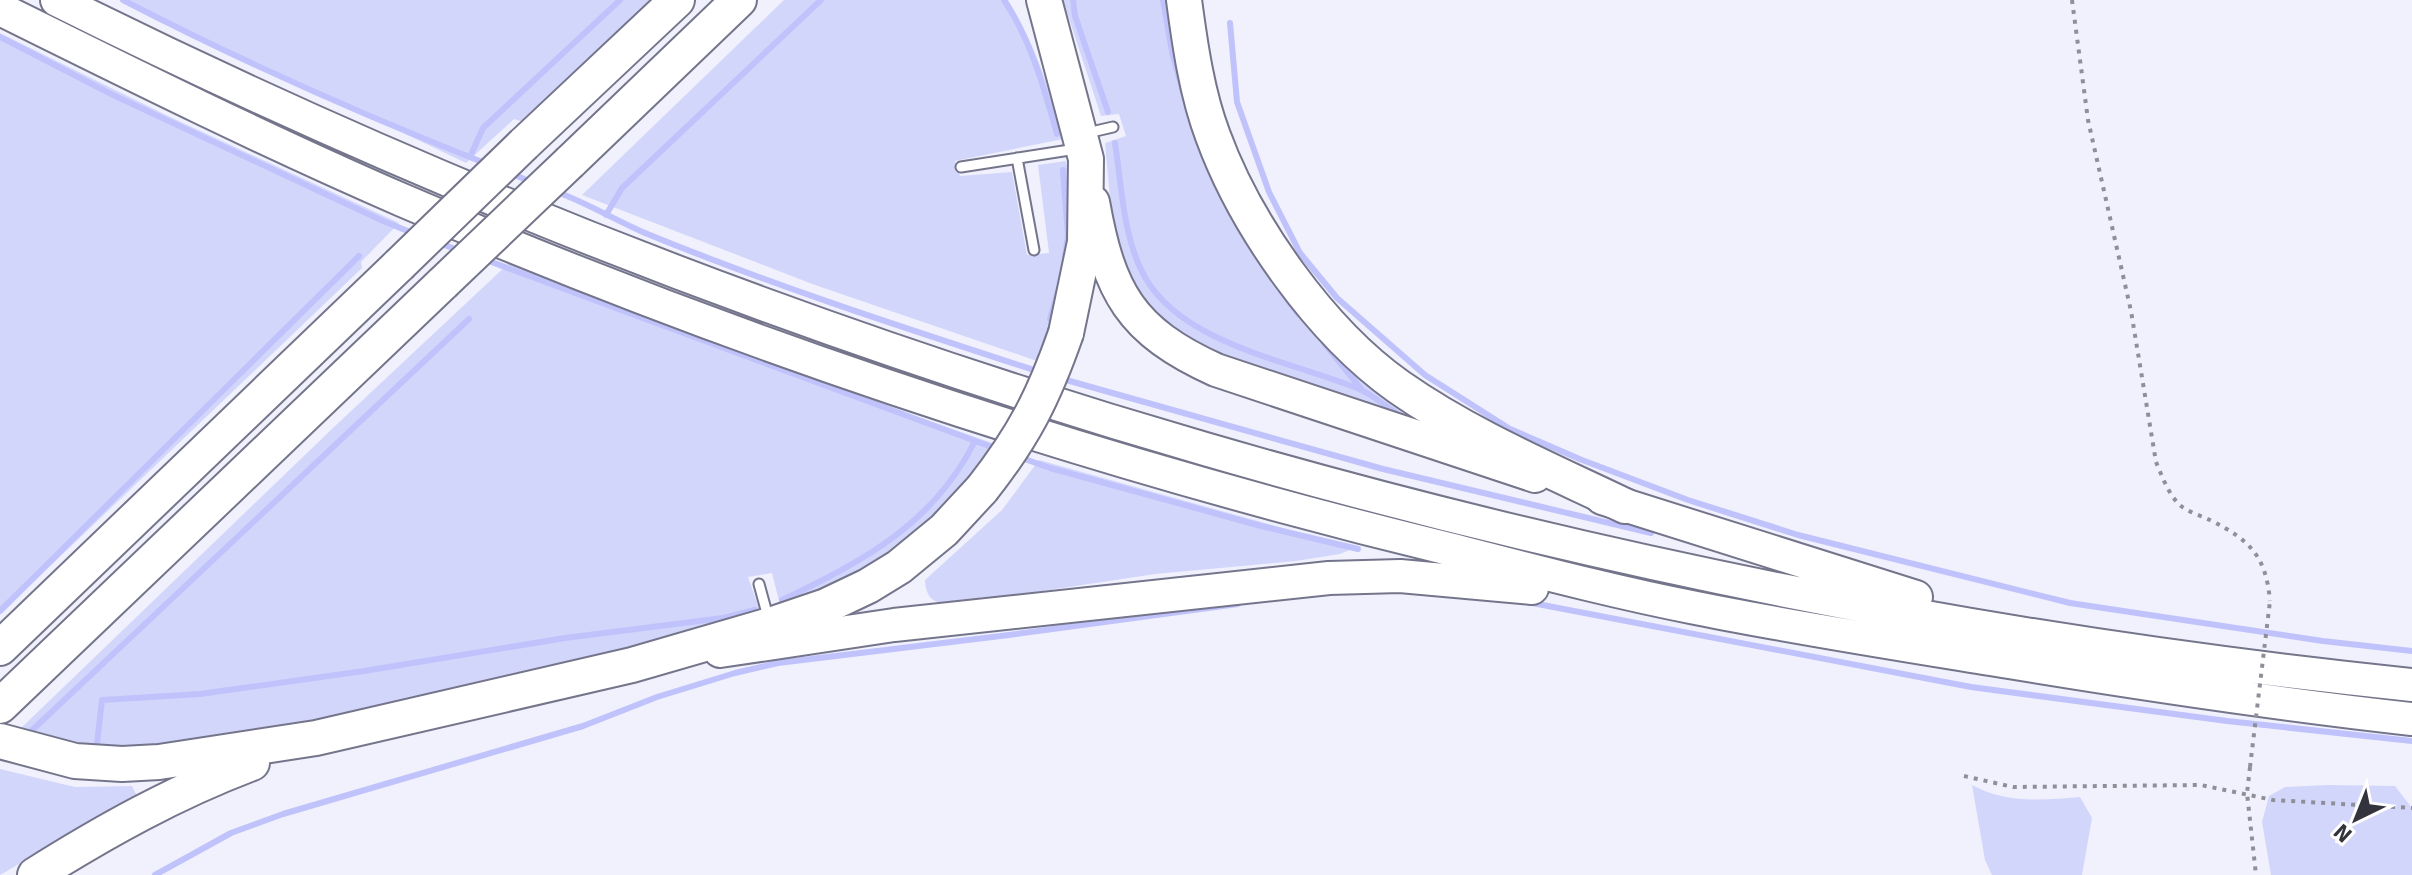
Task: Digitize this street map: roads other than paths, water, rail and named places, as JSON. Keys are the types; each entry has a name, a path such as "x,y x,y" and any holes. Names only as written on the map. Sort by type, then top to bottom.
{"highway":[{"path":"57,0 184,63 424,171 730,292 963,375 1156,434 1478,523 1869,607 2269,669 2412,685"},
{"path":"0,648 677,0"},
{"path":"0,706 739,0"},
{"path":"1033,0 1058,52"},
{"path":"1044,0 1083,147 1110,273 1127,305 1141,322 1173,349 1216,370 1625,506 1869,584 2062,638"},
{"path":"1187,1 1198,82 1213,136 1237,188 1267,241 1302,291 1341,338 1397,385 1448,418 1625,506"},
{"path":"0,9 170,93 401,200 620,288 786,349 945,404 1232,492 1336,521 1690,607"},
{"path":"0,741 75,761 122,764 159,762 316,738 632,665 770,625 826,606 899,567 944,530 982,489 1010,455 1033,417 1066,333 1085,242 1083,147"},
{"path":"632,665 894,625 1329,578 1400,576 1479,581 1690,607 2059,670 2292,706 2412,719"},
{"path":"35,875 136,815 199,783 316,738"}],"lane":[{"path":"961,167 1083,147 1113,127"},
{"path":"1017,158 1034,250"},
{"path":"759,584 770,625"}],"waterway":[{"path":"123,0 303,86 487,164"},
{"path":"470,157 483,128 620,0"},
{"path":"606,215 622,188 821,0"},
{"path":"1004,0 1029,48 1057,134"},
{"path":"1073,0 1075,16 1108,112"},
{"path":"1163,0 1183,92"},
{"path":"1230,23 1237,102 1269,192 1300,253 1337,298 1425,375 1510,429 1688,500 1798,535 2070,603 2323,641 2412,651"},
{"path":"0,37 113,95 415,234"},
{"path":"1115,143 1132,248 1146,279 1164,302 1213,336 1359,389 1395,412"},
{"path":"1063,170 1068,235 1065,257"},
{"path":"508,172 531,182"},
{"path":"557,192 645,233 743,271 1040,372"},
{"path":"437,242 460,251"},
{"path":"0,611 359,256"},
{"path":"486,260 997,449"},
{"path":"1057,321 1050,319 1058,291"},
{"path":"1281,291 1298,314"},
{"path":"26,736 469,319"},
{"path":"1324,343 1362,390"},
{"path":"1059,378 1383,469 1651,533"},
{"path":"782,600 868,555 917,518 939,496 975,441"},
{"path":"1019,457 1261,526 1358,549"},
{"path":"1527,602 1971,687 2227,721 2412,741"},
{"path":"155,875 231,833 283,814 583,726 657,697 735,673 778,663 1238,604"},
{"path":"96,752 102,700 200,694 565,638 723,618 755,610"}]}
